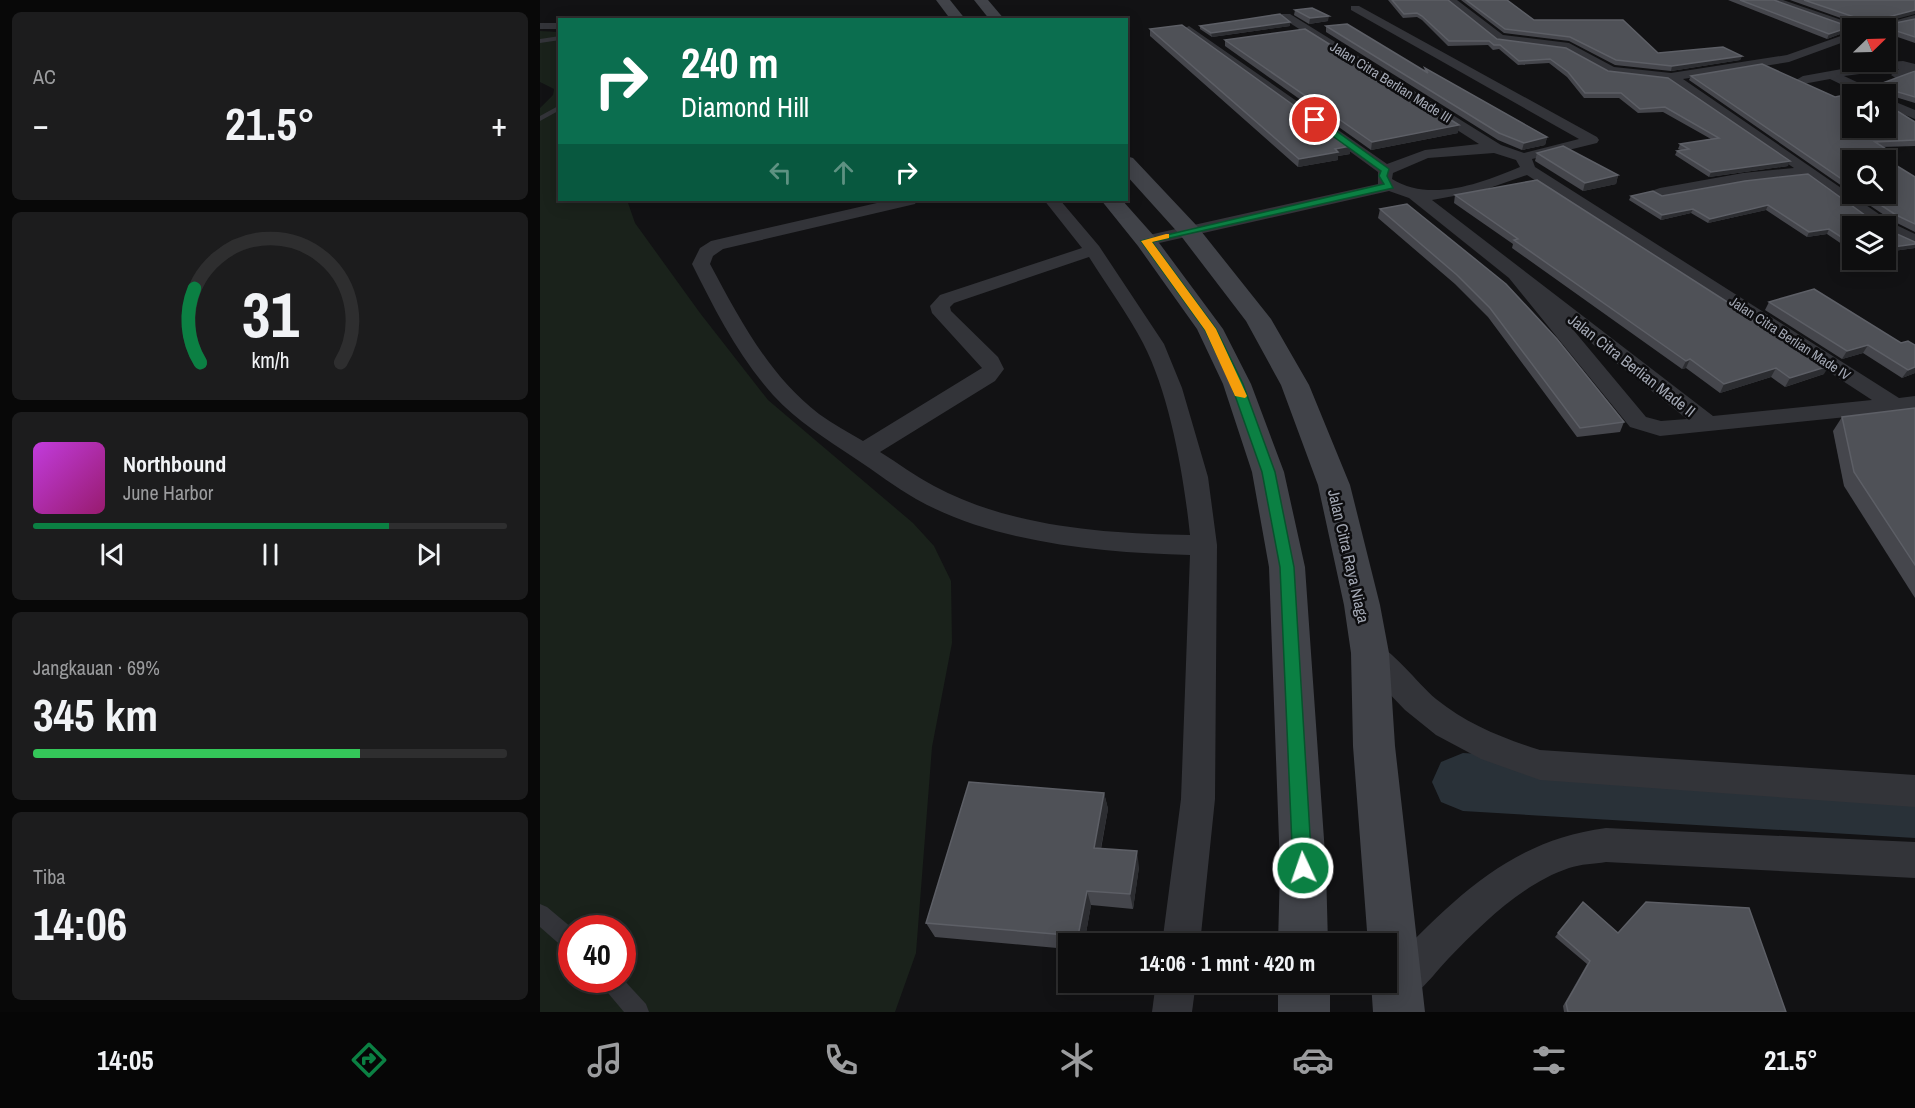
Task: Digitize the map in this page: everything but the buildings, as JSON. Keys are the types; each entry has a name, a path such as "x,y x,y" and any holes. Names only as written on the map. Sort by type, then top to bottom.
{"street":[{"path":"943,0 957,18"},
{"path":"981,0 996,18"},
{"path":"1450,0 1500,38 1569,47 1611,70 1671,76 1789,58 1842,39"},
{"path":"1772,0 1842,23"},
{"path":"1190,29 1388,178 1414,194 1477,188 1524,163 1593,140 1355,8"},
{"name":"Jalan Citra Berlian Made III","path":"1286,16 1496,148"},
{"path":"1353,23 1376,20"},
{"path":"1896,24 1912,21"},
{"path":"540,26 558,26"},
{"path":"1286,33 1331,27"},
{"path":"1209,44 1231,40"},
{"path":"1803,80 1873,68 1915,80"},
{"path":"1671,76 1870,216"},
{"path":"1834,76 1850,84"},
{"path":"1896,107 1912,115"},
{"path":"1146,241 1388,178 1397,163 1428,153 1496,148"},
{"name":"Jalan Citra Berlian Made IV","path":"1496,148 1524,163 1905,404"},
{"name":"Jalan Citra Raya Niaga","path":"1128,164 1189,231 1258,319 1295,384 1334,485 1362,605 1370,653 1374,746 1398,999"},
{"path":"1660,193 1743,178 1809,171"},
{"name":"Jalan Citra Berlian Made II","path":"1414,194 1709,425"},
{"path":"820,204 833,205 853,201"},
{"path":"905,201 708,249 701,264 737,334 780,389 810,418 926,493 974,513 1026,528 1129,544 1204,545"},
{"path":"1053,201 1093,250 1154,344 1171,388 1196,477 1204,545 1198,800 1182,933"},
{"path":"1112,201 1146,241 1210,329 1237,384 1269,472 1287,567 1303,868 1303,933"},
{"path":"1896,233 1915,241"},
{"path":"862,452 987,376 993,369 990,362 942,313 940,306 947,298 1093,250"},
{"name":"Jalan Citra Berlian Made II","path":"1516,274 1638,422 1660,429 1709,425"},
{"name":"Jalan Citra Berlian Made IV","path":"1709,425 1905,404"},
{"path":"1370,653 1420,704 1448,726 1499,753 1540,765 1915,791"},
{"path":"1398,999 1472,910 1508,879 1566,851 1606,845 1915,860"},
{"path":"1172,1012 1175,993"},
{"path":"1304,993 1304,1012"}],"lane":[{"path":"540,41 558,38"},
{"path":"540,119 558,108"},
{"path":"540,914 558,930"},
{"path":"621,993 638,1012"}],"shaded area":[{"path":"540,31 558,32 558,201 627,201 635,223 700,313 768,400 913,523 934,546 951,581 952,643 932,747 916,953 895,1012 540,1012 540,108 553,95 554,89 540,82"}],"waterway":[{"path":"1463,782 1915,808"}],"slow traffic":[{"path":"1166,236 1146,241 1210,329 1241,396"}],"route":[{"path":"1303,868 1287,567 1269,472 1237,384 1210,329 1146,241 1390,186 1384,181 1383,176 1386,171 1315,120"}]}
